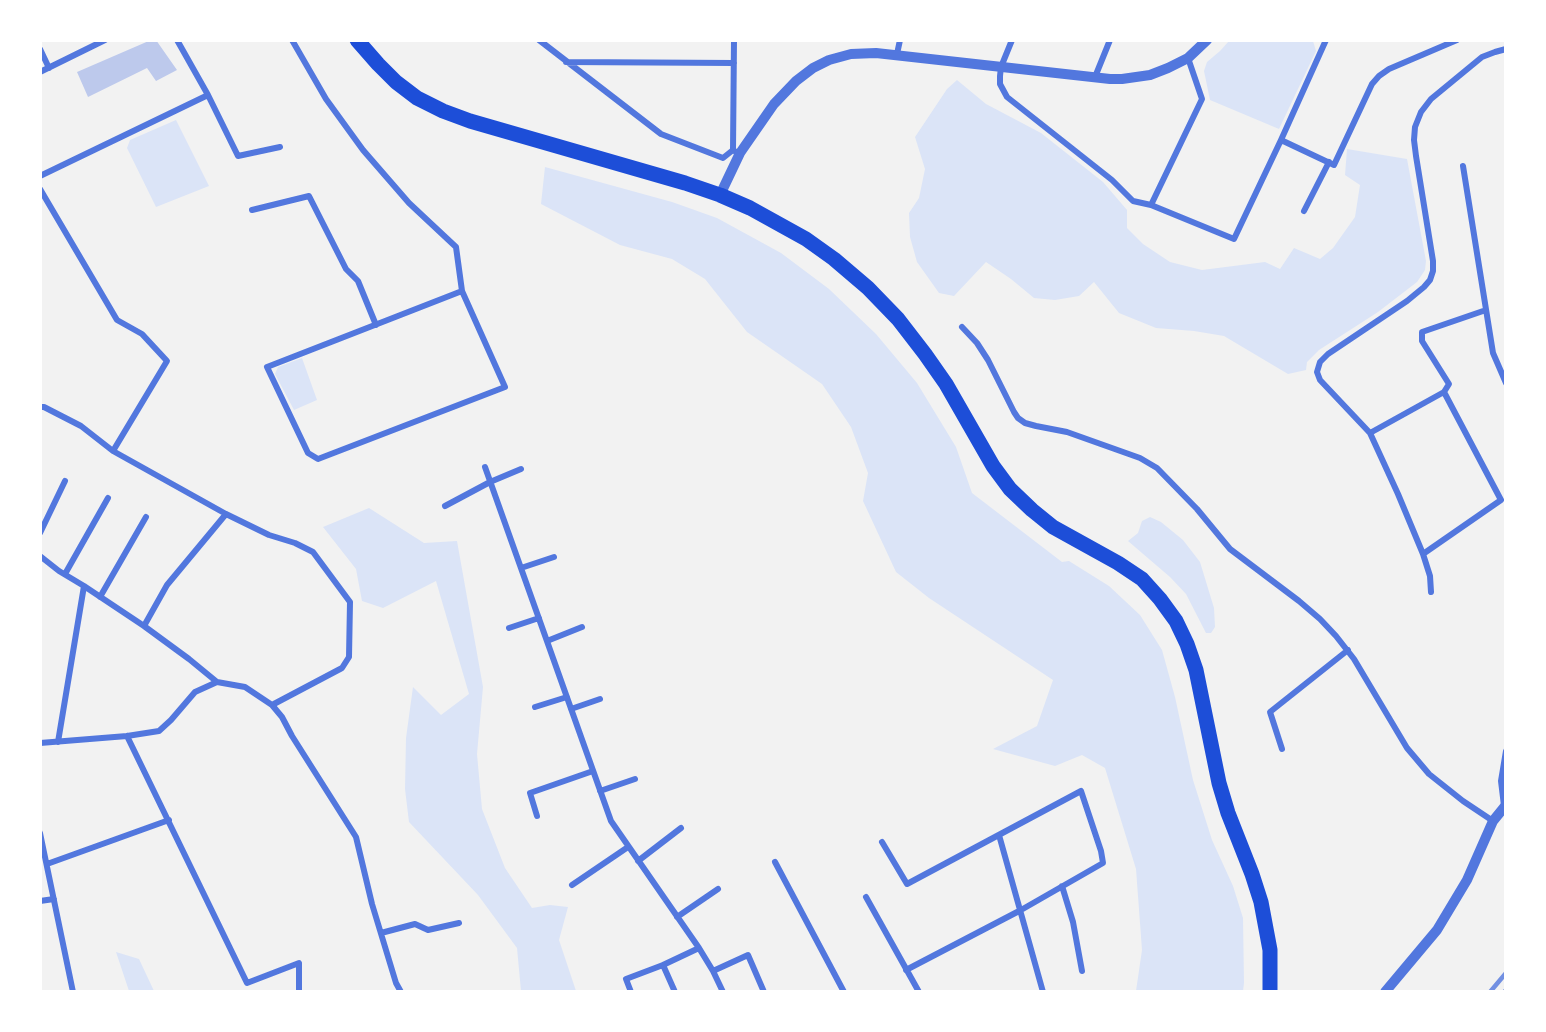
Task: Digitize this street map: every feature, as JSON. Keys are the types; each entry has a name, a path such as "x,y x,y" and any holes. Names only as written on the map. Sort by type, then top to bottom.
{"main road":[{"path":"357,40 396,82 417,98 443,111 470,121 685,183 750,208 806,239 834,259 868,288 898,319 925,354 963,413 993,466 1010,489 1053,527 1118,562 1142,579 1176,621 1196,670 1218,783 1261,902 1270,950 1270,992"}],"street":[{"path":"40,72 105,40"},
{"path":"177,40 208,95 238,156 280,147"},
{"path":"292,40 326,99 363,150 409,203 456,247 462,291 505,387 318,459 308,453 267,367 462,291"},
{"path":"539,40 661,134 723,158 736,152"},
{"path":"734,40 736,152"},
{"path":"897,54 900,40"},
{"path":"1012,40 1001,67 1000,84 1007,97 1112,180 1133,201 1151,205 1234,239 1326,40"},
{"path":"1095,77 1110,40"},
{"path":"720,195 736,152 774,104 796,81 813,68 829,60 851,54 897,54 1122,79 1150,75 1168,68 1188,58 1207,40"},
{"path":"1281,140 1335,165 1372,84 1379,76 1389,69 1457,40"},
{"path":"40,49 49,68"},
{"path":"1431,592 1430,576 1424,554 1370,433 1320,380 1317,372 1320,362 1328,354 1407,301 1430,280 1433,261 1416,156 1415,127 1421,112 1431,99 1482,57 1506,49"},
{"path":"1151,205 1202,99 1188,58"},
{"path":"566,62 734,63"},
{"path":"40,176 208,95"},
{"path":"1304,212 1329,162"},
{"path":"1463,166 1493,353 1506,383"},
{"path":"40,189 117,320 142,334 167,361 113,451"},
{"path":"252,210 309,196 345,269 358,281 376,325"},
{"path":"1370,433 1444,392 1449,384 1422,342 1422,332 1486,310"},
{"path":"962,327 977,343 988,360 1018,418 1025,423 1067,432 1140,458 1157,468 1197,509 1230,549 1320,619 1348,650 1407,748 1429,774 1462,801 1493,821"},
{"path":"1424,554 1501,500 1444,392"},
{"path":"40,407 44,406 81,426 113,451 226,514 269,535 295,543 313,552 350,602 349,657 342,668 272,705"},
{"path":"485,467 611,821 699,948 723,992"},
{"path":"445,506 490,482 521,469"},
{"path":"40,533 65,481"},
{"path":"65,574 108,498"},
{"path":"144,626 167,585 226,514"},
{"path":"100,597 146,517"},
{"path":"40,556 144,626 217,682 245,687 272,705 282,717 356,837 372,904 396,983 401,992"},
{"path":"521,568 554,557"},
{"path":"58,742 84,585"},
{"path":"509,628 539,618"},
{"path":"547,641 582,627"},
{"path":"1281,749 1270,712 1348,650"},
{"path":"40,743 159,731 195,692 217,682"},
{"path":"535,707 567,698"},
{"path":"571,709 600,699"},
{"path":"127,736 247,983 299,963 299,992"},
{"path":"1385,992 1437,930 1450,910 1467,880 1493,821 1505,806 1501,781 1506,751"},
{"path":"537,816 530,793 593,771"},
{"path":"600,791 635,779"},
{"path":"882,842 907,884 1081,791 1101,851 1102,863 1021,910 906,970"},
{"path":"47,864 169,820"},
{"path":"638,861 681,828"},
{"path":"40,833 73,992"},
{"path":"999,835 1043,992"},
{"path":"572,885 628,847"},
{"path":"775,862 844,992"},
{"path":"1062,886 1082,971"},
{"path":"677,917 718,889"},
{"path":"866,897 919,992"},
{"path":"40,901 54,899"},
{"path":"381,933 415,924 428,930 459,923"},
{"path":"632,992 626,979 699,948"},
{"path":"713,971 748,955 764,992"},
{"path":"663,964 675,992"}],"shaded area":[{"path":"1229,41 1313,41 1316,51 1279,129 1210,100 1204,71 1207,62"},
{"path":"957,80 986,104 1041,133 1103,182 1127,210 1127,228 1143,244 1170,262 1202,270 1265,262 1280,269 1294,248 1320,259 1333,248 1355,217 1360,185 1345,175 1347,149 1407,159 1426,261 1425,270 1417,282 1378,312 1319,350 1307,362 1306,370 1288,374 1224,336 1156,328 1119,313 1094,282 1079,296 1055,300 1034,298 986,262 954,296 939,293 917,262 910,237 909,213 919,198 925,169 915,137 947,89"},
{"path":"176,120 209,186 156,207 127,148 130,140"},
{"path":"545,167 672,202 717,218 781,253 829,289 876,334 917,383 956,447 972,493 1062,562 1069,561 1109,586 1140,615 1162,650 1193,780 1212,840 1233,886 1243,918 1243,991 1136,991 1142,950 1136,869 1105,768 1082,755 1055,766 993,749 1037,726 1053,680 929,598 896,572 863,501 868,473 851,427 822,384 747,332 705,279 672,259 620,245 541,204"},
{"path":"302,358 317,400 294,410 275,374 278,367"},
{"path":"369,508 424,543 457,541 483,687 477,754 482,809 505,868 532,908 550,905 568,907 559,940 576,991 521,991 517,948 478,895 409,822 405,789 406,738 413,687 441,715 469,694 436,581 383,608 362,601 356,569 323,527"},
{"path":"1150,517 1161,522 1183,540 1200,562 1214,608 1215,627 1211,633 1206,633 1186,594 1128,541 1138,533 1142,521"},
{"path":"116,952 139,959 154,991 129,991"}],"building":[{"path":"151,40 156,40 177,70 156,81 147,68 88,97 77,72"}],"railway":[{"path":"1490,992 1506,973"}]}
